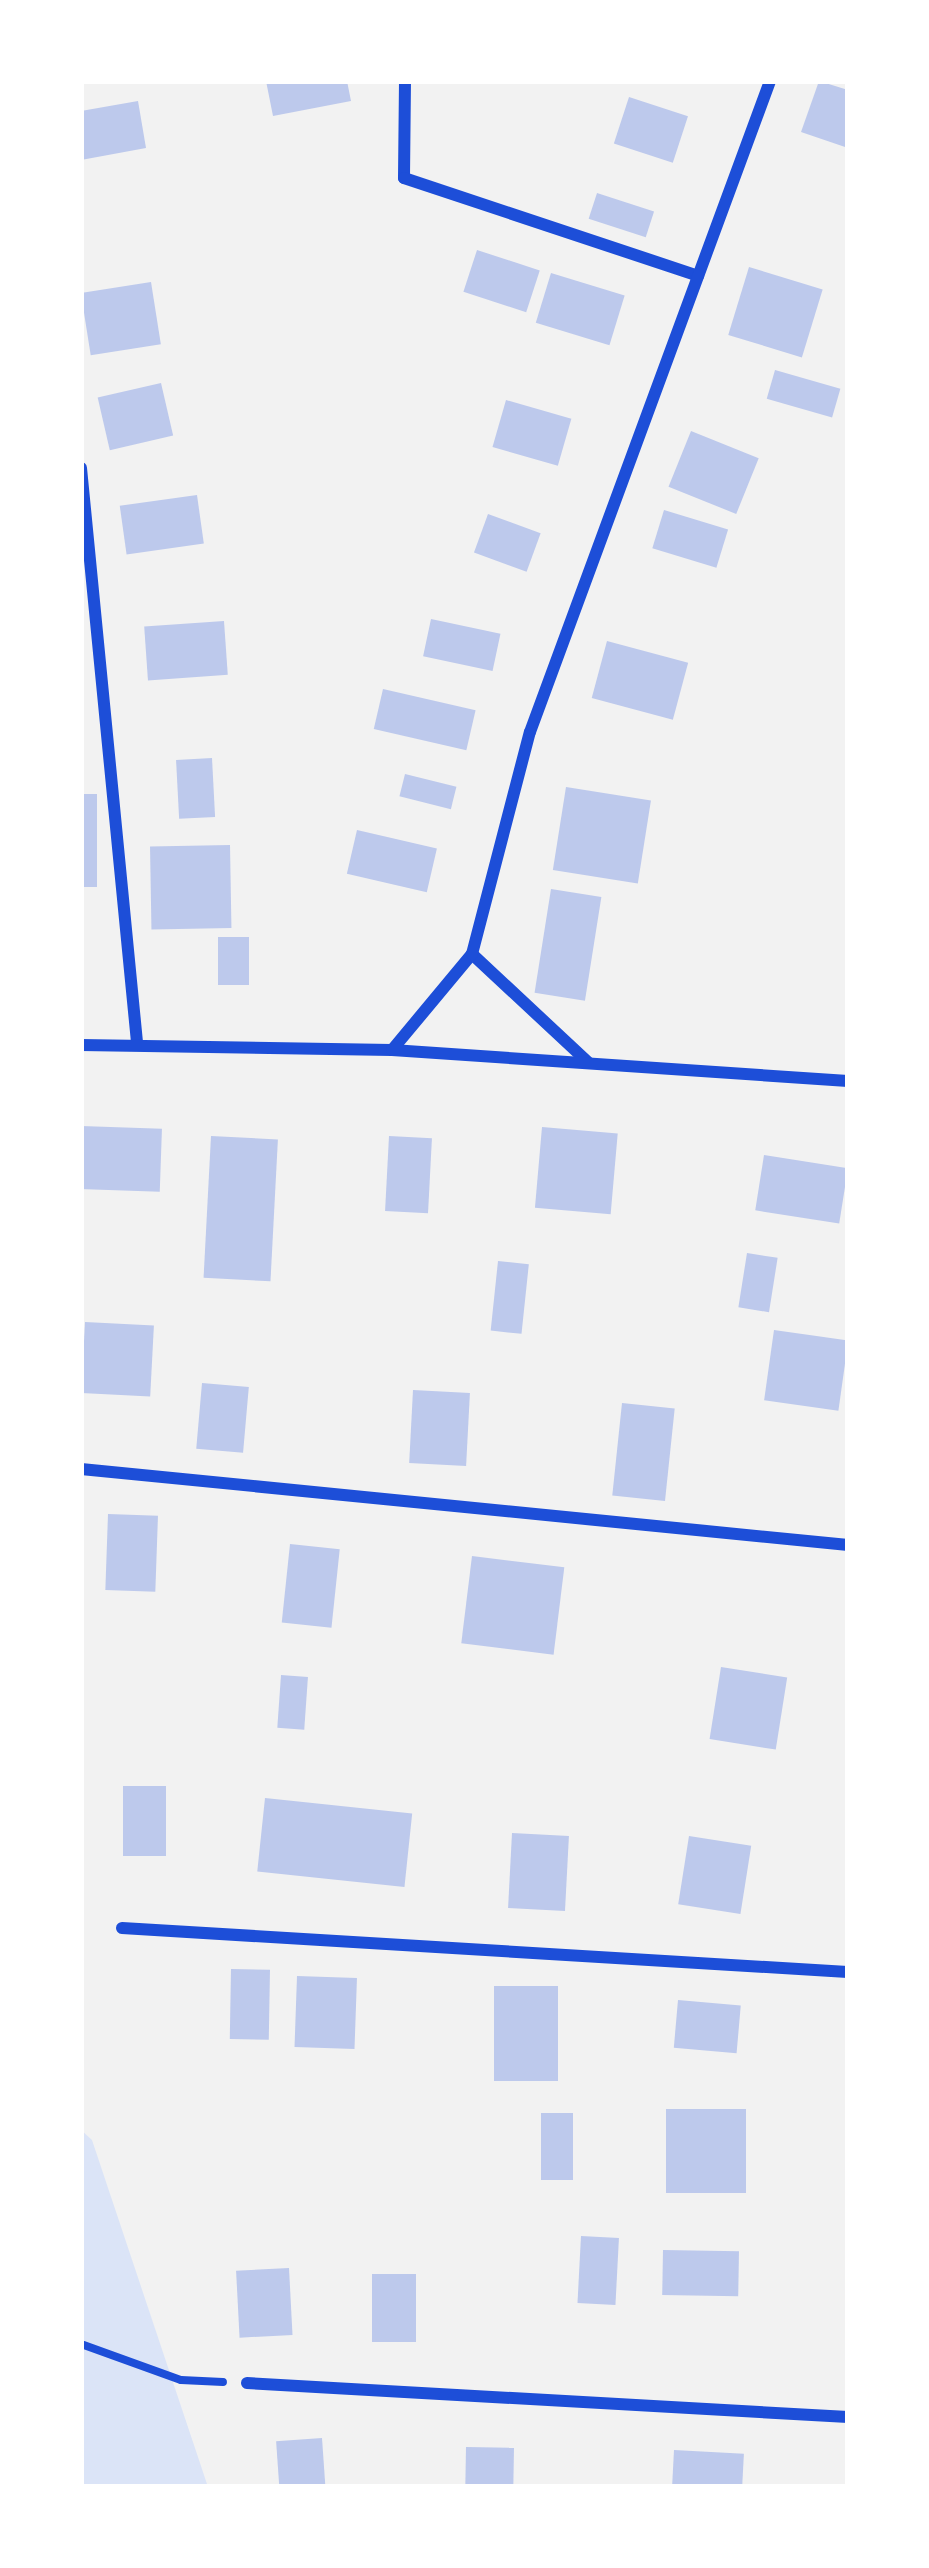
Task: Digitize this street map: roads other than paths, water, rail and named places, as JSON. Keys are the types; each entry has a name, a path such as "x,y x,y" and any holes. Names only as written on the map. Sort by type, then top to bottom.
{"street":[{"path":"406,81 404,178 698,276"},
{"path":"392,1050 472,954 530,732 770,81"},
{"path":"81,468 137,1042"},
{"path":"472,954 589,1063"},
{"path":"81,1045 137,1042 392,1050 848,1081"},
{"path":"81,1469 848,1546"},
{"path":"122,1928 848,1972"},
{"path":"248,2383 848,2417"}]}
